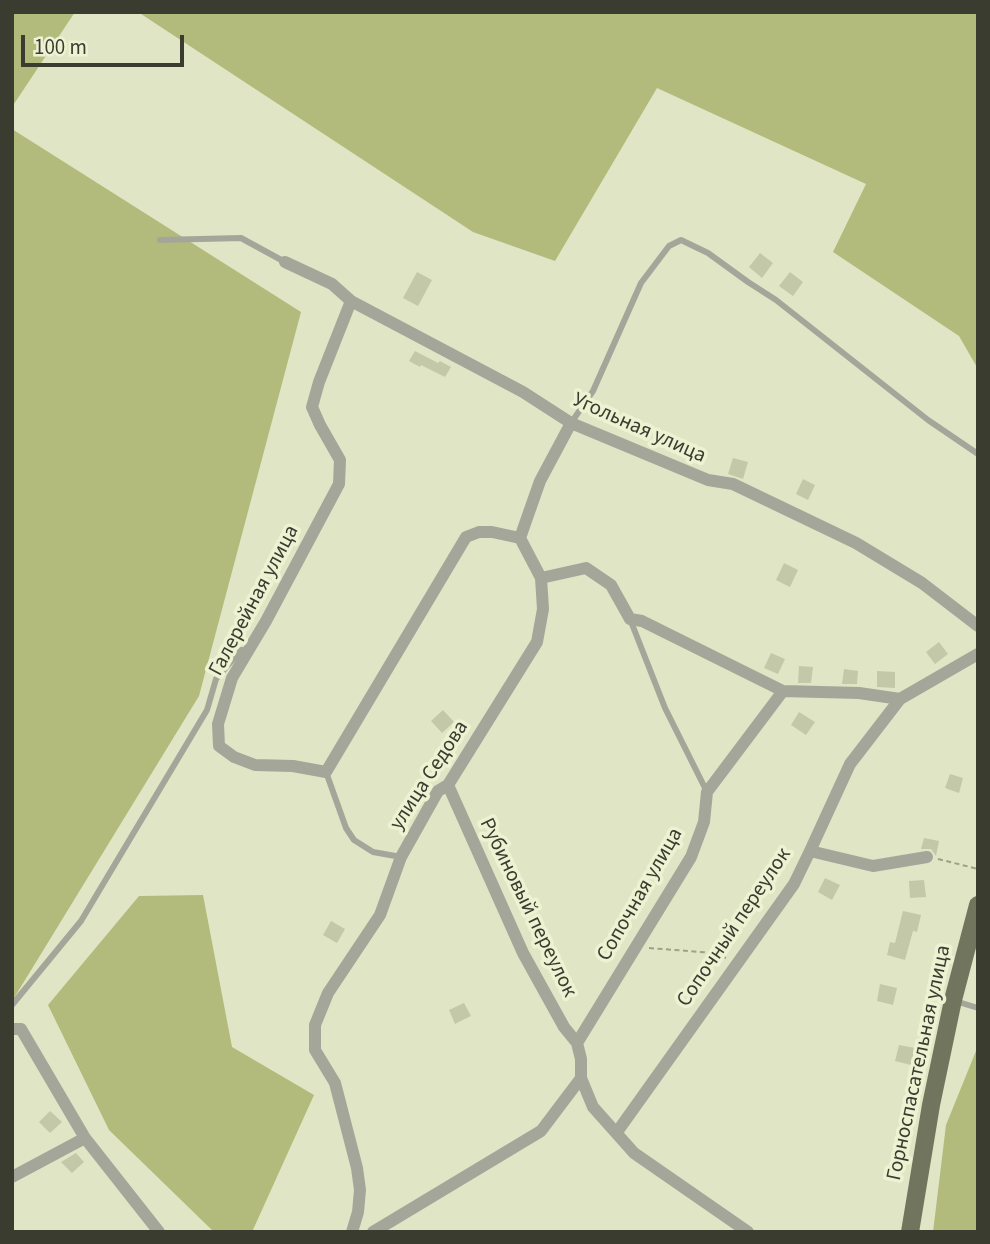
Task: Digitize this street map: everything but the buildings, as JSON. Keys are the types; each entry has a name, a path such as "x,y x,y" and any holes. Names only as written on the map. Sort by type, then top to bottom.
{"main road":[{"name":"Горноспасательная улица","path":"910,1232 930,1105 953,1000 978,905"}],"street":[{"name":"Угольная улица","path":"285,262 332,285 351,302 523,392 571,423 708,480 733,484 856,543 922,583 978,625"},
{"name":"Галерейная улица","path":"326,772 293,766 256,765 234,757 219,746 218,724 232,678 339,484 340,460 312,407 319,382 351,302"},
{"path":"326,772 466,537 492,531 520,538 540,481 571,423"},
{"name":"улица Седова","path":"352,1232 358,1212 360,1190 357,1168 335,1083 315,1050 315,1026 328,993 380,915 401,857 438,791 448,785 537,642 543,609 541,578 520,538"},
{"path":"541,578 586,568 611,585 631,620 642,621 783,691 859,694 900,699"},
{"path":"810,851 850,764 900,699 978,654"},
{"name":"Сопочная улица","path":"577,1043 691,857 704,822 707,792 783,691"},
{"name":"Рубиновый переулок","path":"448,785 523,953 564,1027 577,1043"},
{"name":"Сопочный переулок","path":"617,1132 794,884 810,851 873,866 927,857"},
{"path":"17,1029 85,1138 154,1231"},
{"path":"577,1043 581,1059 581,1078 593,1107 634,1153 748,1232"},
{"path":"373,1232 541,1131 581,1078"},
{"path":"12,1177 85,1138"},
{"path":"723,1232 735,1224"}],"lane":[{"path":"160,240 241,238 285,262"},
{"path":"571,423 593,391 641,283 669,246 681,240 708,253 776,300 928,420 978,454"},
{"path":"631,620 665,708 707,792"},
{"path":"12,1005 81,921 206,710 216,679 241,650 248,651"},
{"path":"326,772 346,828 354,841 373,852 401,857"},
{"path":"953,1000 978,1008"}],"path":[{"path":"927,857 978,869"},
{"path":"634,947 714,953 738,964"}],"green space":[{"path":"12,12 75,12 12,107"},
{"path":"138,12 978,12 978,369 959,336 833,252 866,184 657,88 555,261 473,232"},
{"path":"12,129 301,312 199,696 14,998 12,997"},
{"path":"203,895 232,1047 314,1095 252,1232 214,1232 109,1130 48,1005 139,896"},
{"path":"978,1046 978,1232 933,1232 946,1125"}]}
